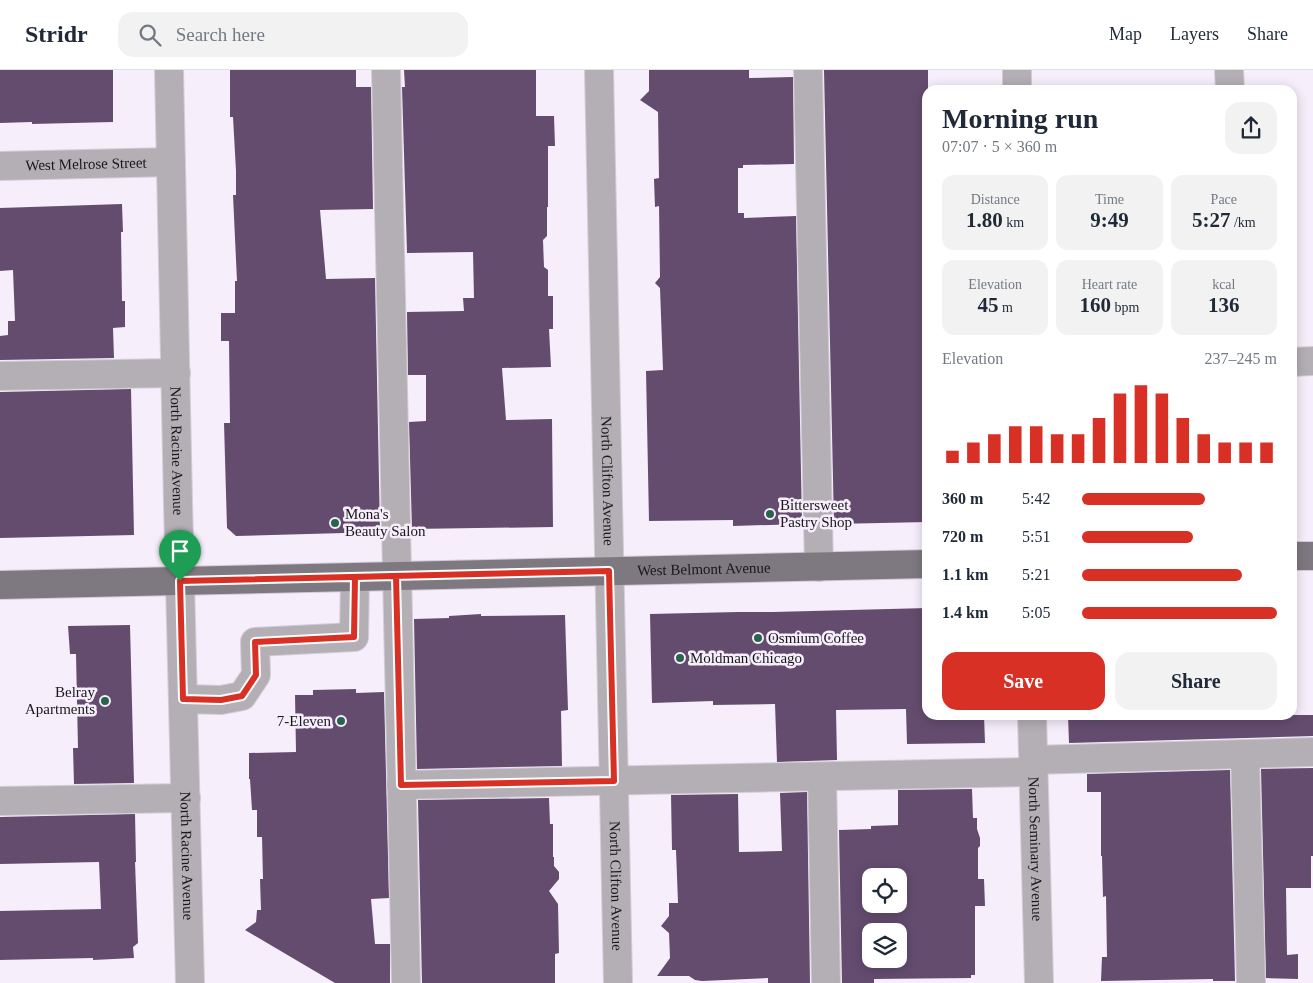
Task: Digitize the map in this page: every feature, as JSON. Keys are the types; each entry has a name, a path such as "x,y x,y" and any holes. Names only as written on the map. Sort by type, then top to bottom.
{"main road":[{"path":"1297,556 1313,556"},
{"name":"West Belmont Avenue","path":"0,585 922,564"}],"street":[{"name":"North Racine Avenue","path":"169,70 190,983"},
{"path":"386,70 406,983"},
{"name":"North Clifton Avenue","path":"599,70 618,983"},
{"path":"808,70 819,567"},
{"path":"1017,70 1017,85"},
{"path":"1229,70 1230,85"},
{"name":"West Melrose Street","path":"0,166 171,162"},
{"path":"1297,362 1313,361"},
{"path":"0,376 176,373"},
{"path":"183,699 221,700 242,696 256,675 255,642 354,637 355,577"},
{"name":"North Seminary Avenue","path":"1032,720 1039,983"},
{"path":"401,785 822,777 1313,752"},
{"path":"1245,754 1251,983"},
{"path":"822,777 826,983"},
{"path":"0,800 186,798"}],"building":[{"path":"0,70 113,70 113,122 0,123"},
{"path":"230,70 356,70 356,87 371,87 373,209 320,210 326,279 375,278 380,532 236,536 227,528 224,423 230,423 229,341 221,341 221,313 235,313 235,281 237,281 233,195 236,195 236,171 233,117 230,117"},
{"path":"404,70 536,70 536,116 554,116 555,146 548,146 547,236 543,240 544,267 548,270 548,296 553,296 553,329 549,329 551,367 502,368 506,420 552,419 553,527 412,529 409,422 426,421 426,375 408,375 407,312 464,311 463,298 474,298 473,252 407,253 402,87 405,87"},
{"path":"649,70 749,70 749,78 793,77 794,164 743,165 743,168 738,168 738,213 744,213 744,218 796,216 802,524 733,526 733,520 649,521 646,371 663,370 660,288 655,283 660,277 659,206 655,207 654,179 659,178 658,112 640,100 649,91"},
{"path":"824,70 928,70 928,85 922,85 922,522 834,524"},
{"path":"122,204 122,301 125,301 125,327 113,328 114,358 0,360 0,336 8,335 8,321 15,321 13,270 0,271 0,208"},
{"path":"131,389 134,535 0,538 0,392"},
{"path":"922,608 922,720 984,720 985,743 907,744 906,709 836,710 837,760 777,762 775,704 713,705 713,701 652,703 650,614"},
{"path":"481,614 481,616 565,615 568,710 561,711 562,766 417,769 414,619 449,618 449,616"},
{"name":"Belray Apartments","path":"130,625 134,783 74,784 73,748 78,748 76,654 70,654 68,626"},
{"path":"356,689 356,693 384,692 389,898 371,899 375,944 390,944 390,983 335,983 245,930 256,922 257,910 261,910 260,879 263,879 262,837 257,837 257,810 252,810 249,753 296,752 295,695 313,695 313,690"},
{"path":"1297,715 1313,715 1313,736 1069,743 1068,720 1297,720"},
{"path":"1313,768 1311,888 1286,888 1287,955 1298,954 1298,979 1266,978 1261,769"},
{"path":"1230,770 1235,981 1213,981 1213,979 1101,981 1102,957 1107,957 1106,896 1103,897 1101,856 1101,792 1087,792 1087,774"},
{"path":"972,789 973,818 977,818 977,829 980,838 980,846 978,848 978,879 984,879 985,906 975,906 975,975 971,975 971,978 874,979 874,983 842,983 839,830 871,829 871,826 898,825 898,790"},
{"path":"807,792 810,983 768,983 768,978 702,981 695,980 689,976 657,976 670,958 669,933 661,926 669,916 669,903 678,903 676,850 672,850 671,795 738,794 739,852 782,851 780,793"},
{"path":"549,798 550,824 553,824 554,866 559,872 559,879 549,891 558,904 559,953 555,954 555,983 422,983 418,800"},
{"path":"135,814 138,943 133,947 134,958 0,960 0,911 101,909 99,862 0,864 0,817"}],"place":[{"name":"Bittersweet Pastry Shop","path":"770,514"},
{"name":"Mona's Beauty Salon","path":"335,523"},
{"name":"Osmium Coffee","path":"758,638"},
{"name":"Moldman Chicago","path":"680,658"},
{"name":"Belray Apartments","path":"105,701"},
{"name":"7-Eleven","path":"341,721"}],"route":[{"path":"609,571 614,781 401,785 396,576 355,577 354,637 255,642 256,675 242,696 221,700 183,699 180,581 609,571"}]}
